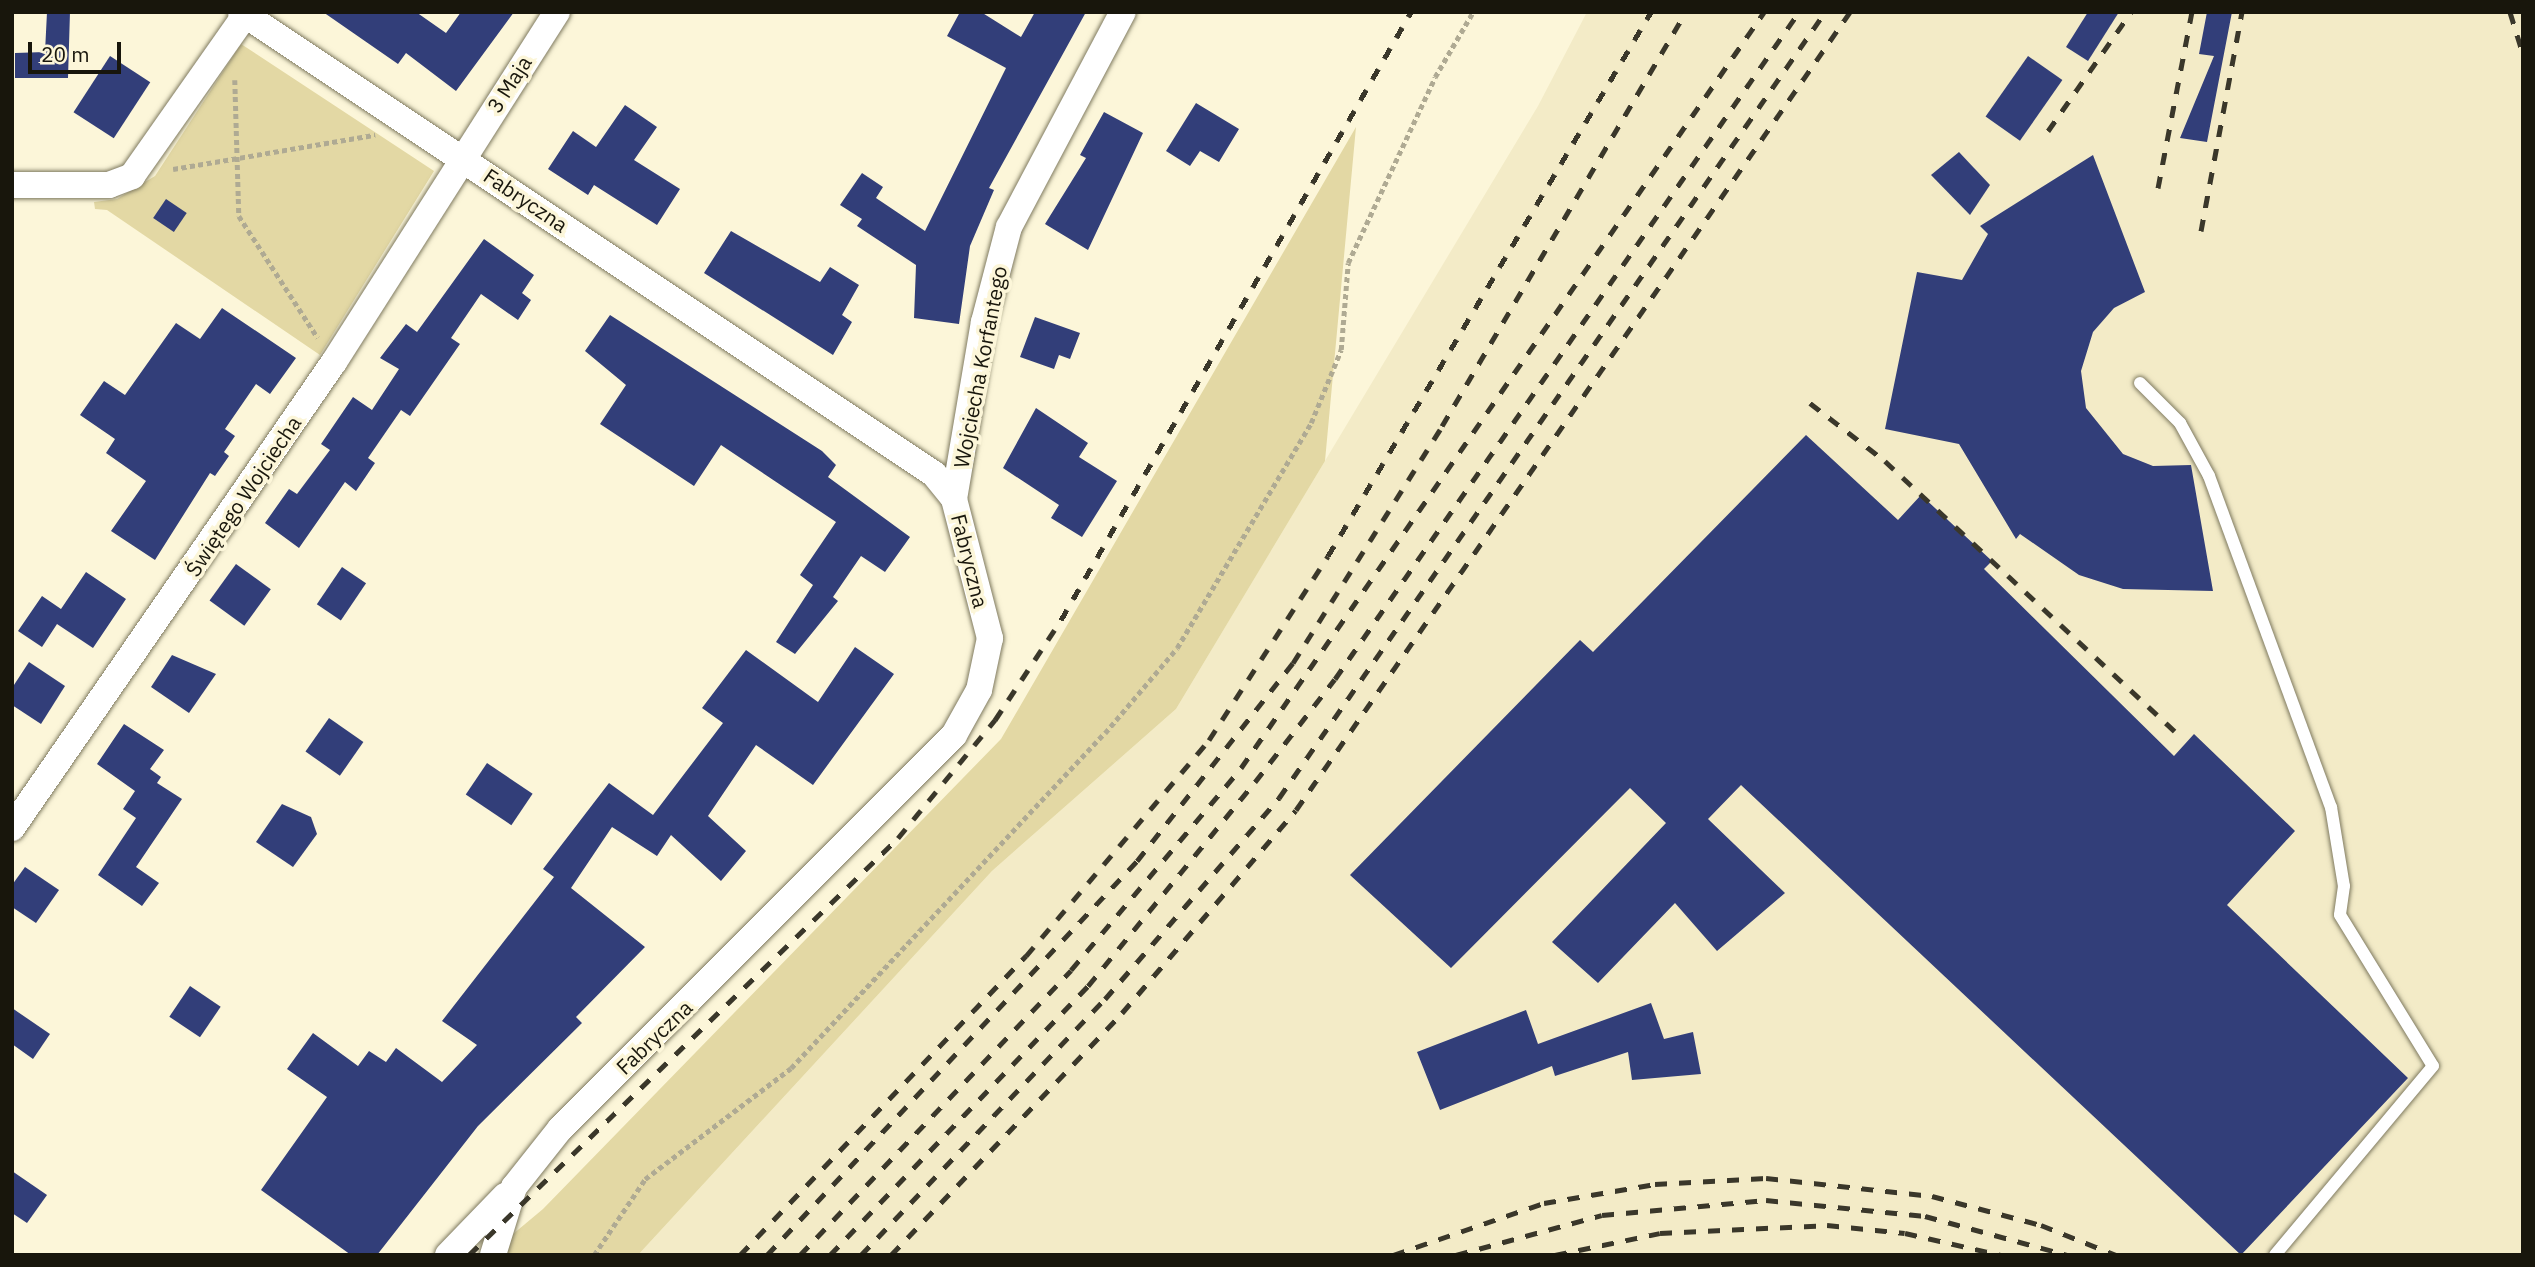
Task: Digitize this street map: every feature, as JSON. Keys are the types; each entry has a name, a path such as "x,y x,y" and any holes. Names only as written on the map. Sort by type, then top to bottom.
{"street":[{"name":"3 Maja","path":"462,156 557,12"},
{"name":"Wojciecha Korfantego","path":"954,499 984,322 1009,227 1123,12"},
{"name":"Fabryczna","path":"240,20 462,156 934,474 954,499 990,638 979,690 954,735 560,1129 513,1188 494,1255"},
{"path":"12,185 109,185 132,176 240,20"},
{"name":"Świętego Wojciecha","path":"12,828 334,362 462,156"},
{"path":"448,1255 513,1188"}],"lane":[{"path":"2140,383 2180,423 2209,477 2331,807 2344,886 2340,915 2433,1066 2275,1255"}],"path":[{"path":"594,1255 645,1179 791,1068 1105,733 1177,648 1311,423 1341,349 1348,263 1436,77 1473,12"},
{"path":"240,20 236,158 239,216 334,362"},
{"path":"132,176 383,133"}],"shaded area":[{"path":"1587,12 2523,12 2523,1255 638,1255 992,871 1176,709 1538,106"},
{"path":"241,44 434,171 320,355 107,210 95,209 94,202 117,199 155,176"},
{"path":"1356,127 1325,461 1176,709 992,871 638,1255 488,1255 543,1209 1001,739"}],"building":[{"path":"47,12 70,12 68,78 15,78 15,53 45,52"},
{"path":"323,12 416,12 446,33 461,12 514,12 456,91 406,53 398,64"},
{"path":"960,12 981,12 1021,37 1035,12 1086,12 989,188 994,190 970,246 959,324 914,318 916,265 857,226 862,219 840,205 862,173 883,187 876,198 925,231 1006,68 947,36"},
{"path":"2088,12 2119,12 2088,61 2066,47"},
{"path":"2207,12 2232,12 2207,142 2180,138 2214,56 2199,54"},
{"path":"110,56 150,82 114,138 74,112"},
{"path":"2028,56 2062,80 2020,141 1986,117"},
{"path":"1196,103 1239,129 1219,162 1200,151 1190,166 1166,151"},
{"path":"625,105 657,127 634,160 680,189 657,225 594,185 588,195 548,169 573,131 596,147"},
{"path":"1104,112 1143,133 1088,250 1045,224 1086,158 1080,155"},
{"path":"1959,152 1990,185 1970,215 1931,175"},
{"path":"2093,155 2145,292 2114,308 2093,332 2081,371 2086,408 2123,454 2153,466 2191,465 2213,591 2123,589 2079,575 2020,534 2016,539 1959,444 1885,429 1917,272 1962,280 1988,234 1980,226"},
{"path":"166,199 187,213 174,232 153,218"},
{"path":"731,231 820,282 830,267 859,285 842,315 852,322 833,355 704,273"},
{"path":"484,239 534,275 522,293 531,300 518,320 481,294 451,338 460,344 410,416 401,410 368,458 375,463 356,491 345,482 299,548 265,523 289,489 297,494 330,450 321,444 353,397 372,410 399,369 380,358 406,324 417,332"},
{"path":"222,308 296,358 270,394 256,384 225,429 235,436 224,452 229,456 215,476 210,473 155,560 111,531 146,481 106,453 115,439 80,415 104,381 125,395 176,323 200,339"},
{"path":"610,315 822,451 836,465 828,477 910,537 885,572 861,556 833,597 838,601 795,654 776,642 813,585 800,575 836,522 721,445 694,486 600,424 626,385 585,351"},
{"path":"1035,317 1080,333 1070,359 1059,355 1054,369 1020,357"},
{"path":"1036,408 1088,443 1079,457 1117,481 1082,537 1051,518 1059,505 1003,468"},
{"path":"1806,435 1898,520 1921,495 1992,561 1984,569 2174,756 2194,734 2295,831 2227,905 2408,1078 2241,1255 1741,785 1708,819 1785,893 1717,951 1675,903 1598,983 1552,942 1666,823 1630,788 1451,968 1350,875 1580,640 1593,652"},
{"path":"236,564 271,589 244,626 210,600"},
{"path":"342,567 366,583 341,621 317,604"},
{"path":"86,572 126,599 93,648 57,624 42,647 18,631 42,596 61,609"},
{"path":"855,647 894,674 813,785 756,745 708,816 746,851 721,881 671,835 657,856 612,827 571,888 645,947 576,1017 582,1023 478,1126 377,1255 351,1255 261,1190 327,1097 287,1069 313,1033 358,1066 369,1051 386,1062 396,1048 442,1082 477,1045 442,1021 554,877 543,869 609,783 653,815 723,723 702,708 746,650 818,702"},
{"path":"172,655 216,674 189,713 151,687"},
{"path":"29,662 65,686 41,724 12,705 12,688"},
{"path":"329,718 363,742 340,776 305,752"},
{"path":"124,724 164,750 150,769 161,777 157,783 182,799 136,867 159,883 142,906 98,875 136,818 123,809 135,791 97,764"},
{"path":"487,763 533,794 511,825 466,795"},
{"path":"282,804 311,817 317,834 293,867 256,842"},
{"path":"25,867 59,890 36,923 12,907 12,885"},
{"path":"190,986 221,1007 200,1037 169,1017"},
{"path":"1651,1003 1664,1039 1693,1032 1701,1074 1632,1080 1628,1052 1555,1076 1552,1066 1440,1110 1417,1052 1526,1010 1538,1044"},
{"path":"12,1008 50,1034 33,1059 12,1044"},
{"path":"12,1171 47,1195 27,1223 12,1213"}],"railway":[{"path":"469,1255 898,838 995,720 1061,620 1411,12"},
{"path":"740,1255 1026,956 1209,740 1328,556 1651,12"},
{"path":"767,1255 1137,861 1293,663 1442,426 1686,12"},
{"path":"800,1255 1071,970 1241,768 1764,12"},
{"path":"830,1255 1088,986 1255,782 1335,679 1799,12"},
{"path":"861,1255 1105,999 1279,798 1825,12"},
{"path":"891,1255 1122,1013 1296,810 1850,12"},
{"path":"2048,131 2131,12"},
{"path":"2158,188 2192,12"},
{"path":"2201,231 2242,12"},
{"path":"2510,12 2523,54"},
{"path":"1810,403 1885,461 2180,736"},
{"path":"1393,1255 1544,1203 1655,1184 1766,1178 1932,1196 2041,1225 2116,1255"},
{"path":"1456,1255 1602,1215 1766,1200 1925,1216 2068,1255"},
{"path":"1555,1255 1660,1233 1827,1225 1905,1233 2001,1255"}]}
